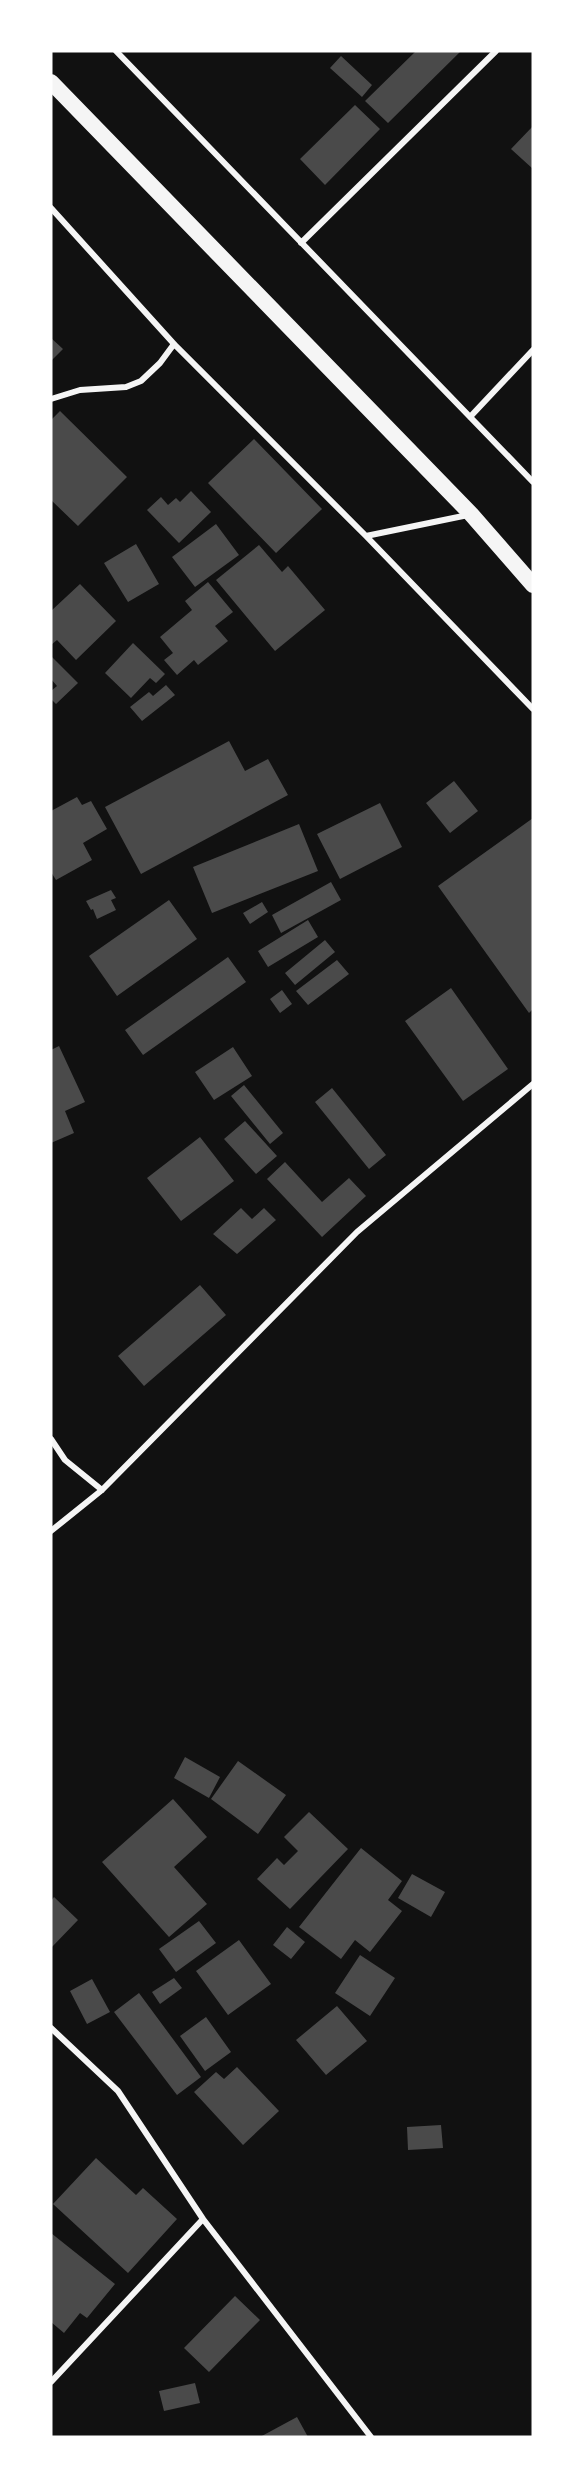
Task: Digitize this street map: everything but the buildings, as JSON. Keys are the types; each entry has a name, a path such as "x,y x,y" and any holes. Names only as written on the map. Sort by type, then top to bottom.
{"highway":[{"path":"51,82 471,514 533,585"}],"street":[{"path":"116,51 533,482"},
{"path":"301,243 496,51"},
{"path":"51,208 174,344 366,536 533,709"},
{"path":"51,399 80,390 126,387 141,381 160,363 174,344"},
{"path":"470,417 533,350"},
{"path":"366,536 471,514"},
{"path":"51,1531 102,1490 357,1232 533,1084"},
{"path":"51,1439 65,1460 102,1490"},
{"path":"51,2028 118,2091 203,2219 371,2437"},
{"path":"51,2382 203,2219"}]}
